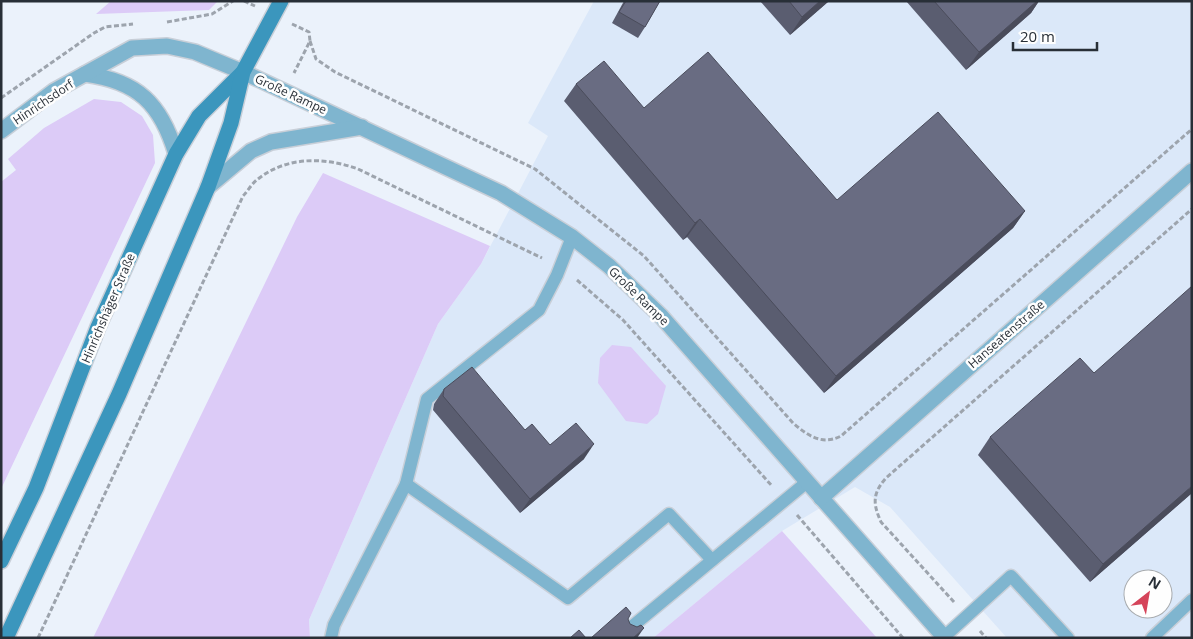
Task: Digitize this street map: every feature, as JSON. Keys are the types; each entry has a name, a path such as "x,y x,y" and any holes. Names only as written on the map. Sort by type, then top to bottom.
{"main road":[{"name":"Hinrichshäger Straße","path":"6,638 119,394 208,187 231,123 243,72 278,8"},
{"name":"Hinrichshäger Straße","path":"1,561 36,488 98,327 176,154 199,116 243,72"}],"street":[{"name":"Hinrichsdorf","path":"1,130 54,91 132,48 167,46 195,52 243,72"},
{"name":"Große Rampe","path":"243,72 501,193 572,237 609,266 660,316 945,638"},
{"name":"Hinrichsdorf","path":"85,74 106,76 135,88 146,97 159,112 176,154"},
{"name":"Hinrichshäger Straße","path":"208,187 251,151 270,142 362,127"},
{"name":"Hanseatenstraße","path":"821,498 1192,171"}],"lane":[{"path":"331,638 334,625 406,484 427,399 539,310 560,268 572,237"},
{"path":"628,629 807,482"},
{"path":"406,484 568,598 669,514 712,560"},
{"path":"945,638 1011,576 1068,638"},
{"path":"1152,638 1192,600"}],"path":[{"path":"244,1 278,8 309,32 310,41 285,91"},
{"path":"807,435 820,440 833,441 841,436 1192,129"},
{"path":"38,638 243,196 258,179 281,167 319,159 336,161 358,169 472,223 560,268 593,292 623,320 785,500 903,638"},
{"path":"986,638 881,522 875,508 877,488 886,478 1192,209"}],"shaded area":[{"path":"111,1 218,1 209,10 96,14"},
{"path":"594,1 1192,1 1192,638 1007,638 890,507 855,487 782,531 653,638 310,638 309,620 438,324 481,264 548,136 528,123"},
{"path":"94,99 121,102 142,116 153,135 155,163 1,489 1,182 16,170 8,159 44,128"},
{"path":"323,173 490,246 481,264 438,324 309,620 310,638 93,638 297,217"},
{"path":"612,345 631,347 666,386 658,414 647,424 626,421 598,383 600,358"},
{"path":"782,531 877,638 653,638"}],"building":[{"path":"626,1 660,1 645,27 619,12"},
{"path":"789,1 820,1 802,17"},
{"path":"934,1 1037,1 979,52"},
{"path":"708,52 837,200 938,112 1025,211 836,376 700,219 695,223 576,84 604,61 644,108"},
{"path":"1192,286 1192,486 1103,564 990,437 1080,358 1094,373"},
{"path":"472,367 525,430 532,424 550,445 576,423 594,444 530,499 443,396 444,389"},
{"path":"626,607 631,613 628,619 630,624 637,627 641,625 644,628 633,638 591,638"},
{"path":"579,630 586,638 570,638"}]}
